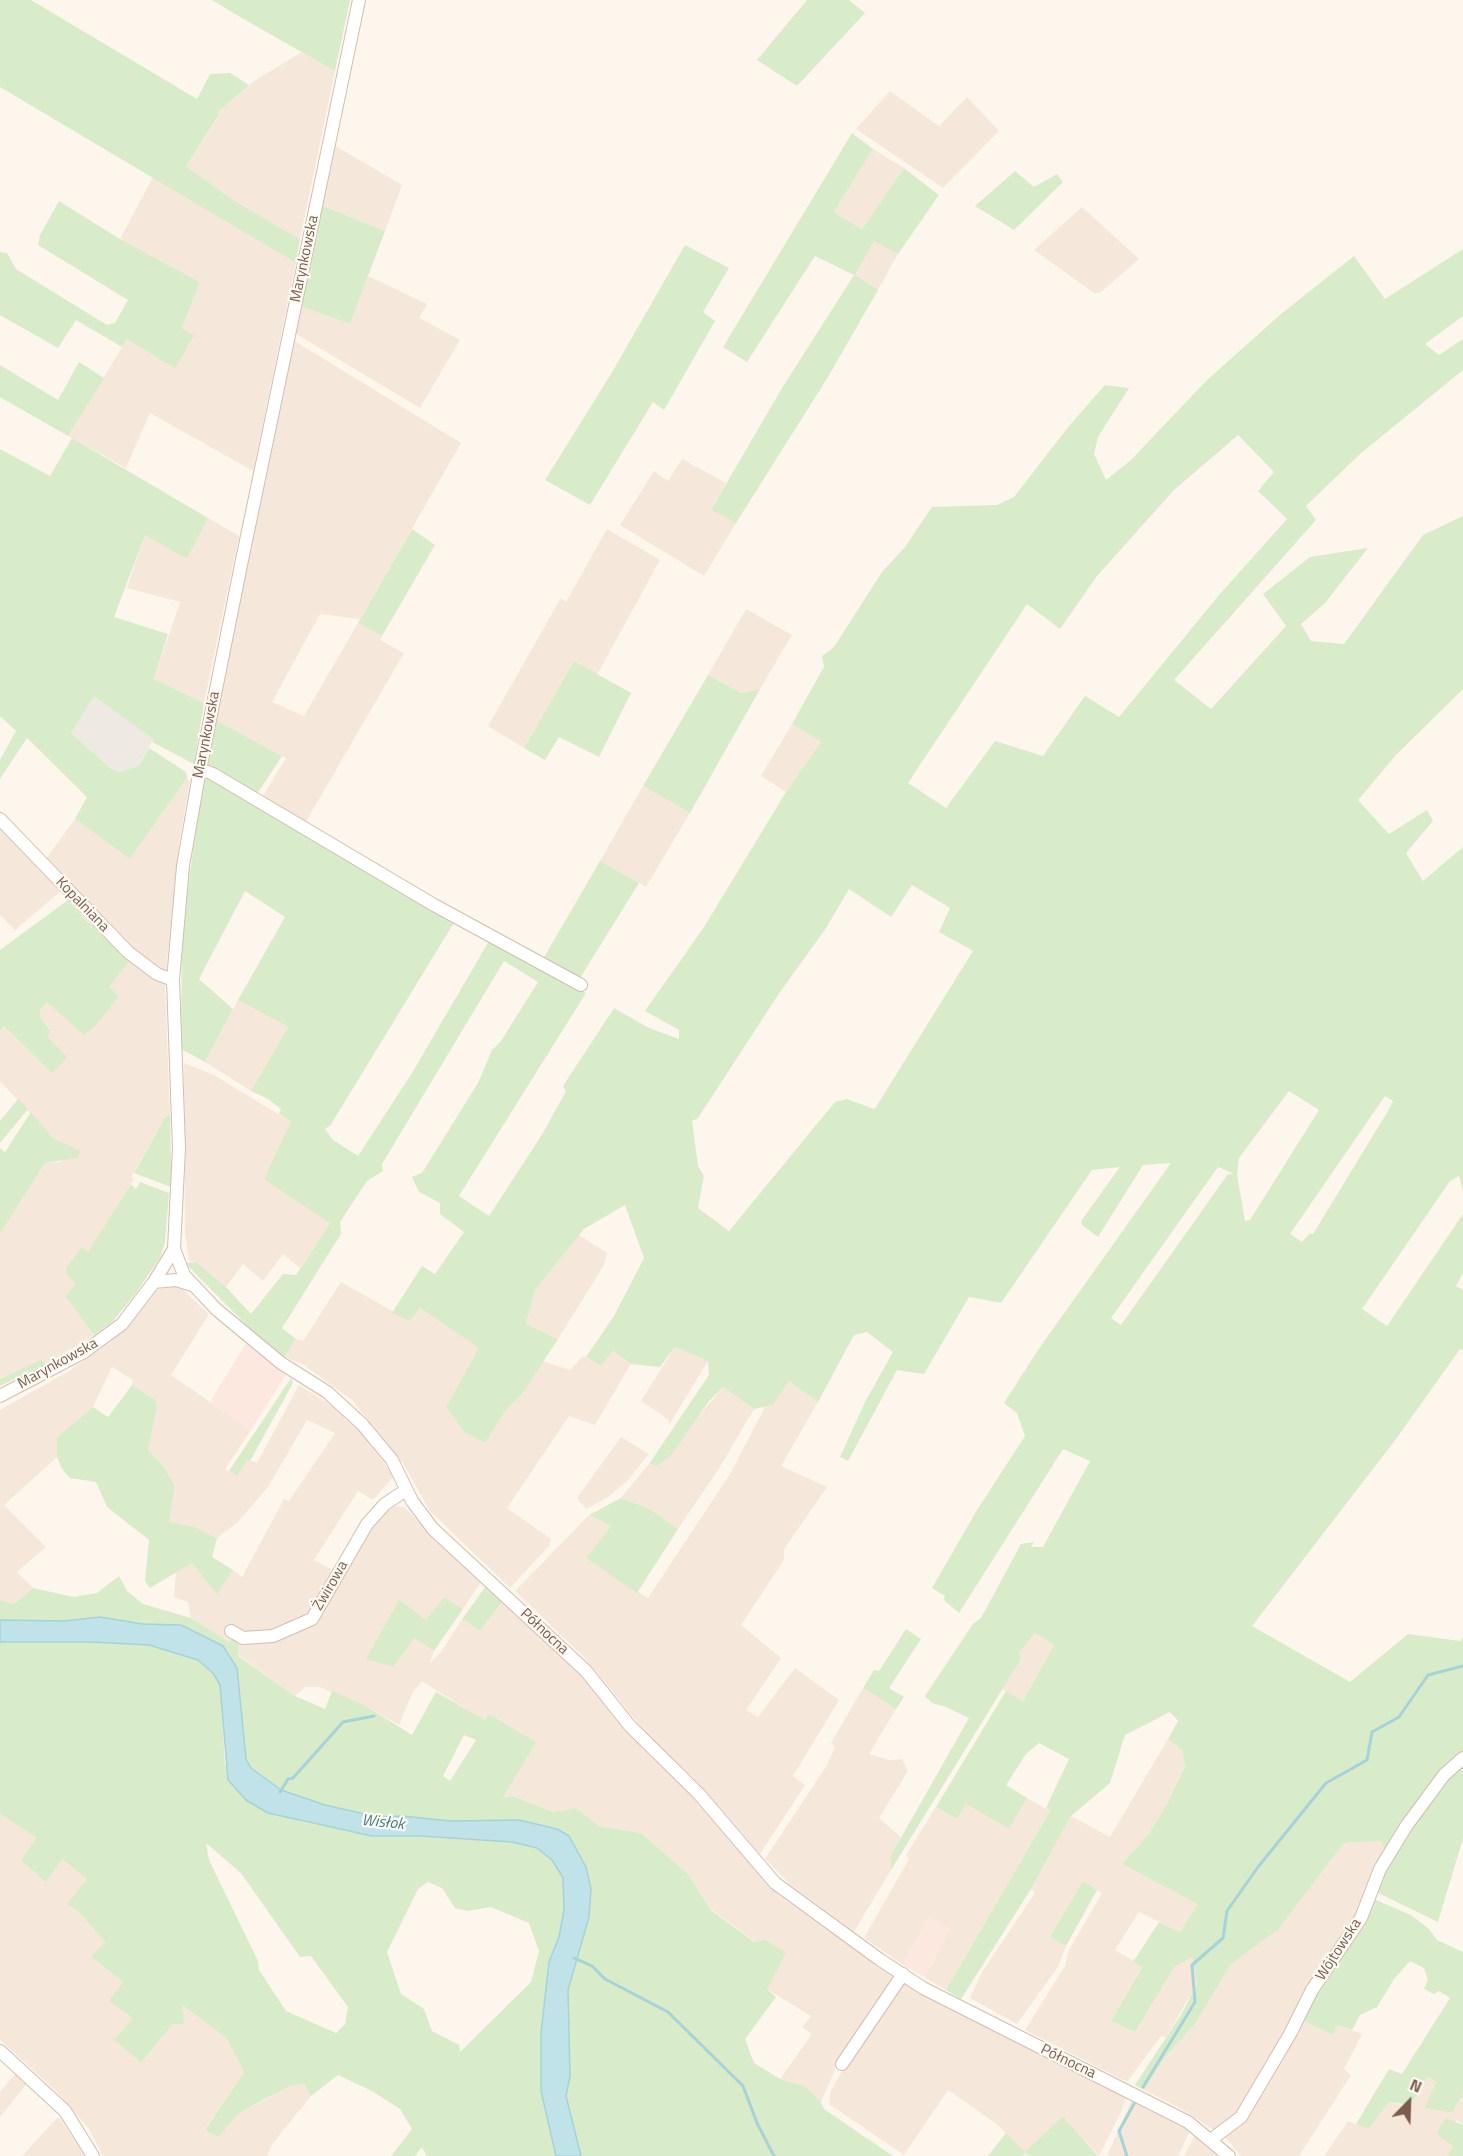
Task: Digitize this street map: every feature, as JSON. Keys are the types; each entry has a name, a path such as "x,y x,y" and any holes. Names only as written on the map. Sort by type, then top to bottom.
{"street":[{"name":"Marynkowska","path":"0,1396 84,1352 122,1324 154,1282 174,1249 179,1148 173,980 183,866 200,769 359,0"},
{"path":"200,769 239,789 434,905 581,985"},
{"name":"Kopalniana","path":"0,819 128,952 157,974 173,980"},
{"name":"Północna","path":"174,1249 178,1264 192,1285 246,1336 281,1364 327,1392 362,1424 392,1460 406,1490 433,1529 586,1671 636,1733 699,1794 775,1883 903,1974 976,2016 1165,2109 1212,2139 1229,2156"},
{"path":"154,1282 176,1280 192,1285"},
{"name":"Żwirowa","path":"231,1631 243,1638 273,1636 312,1619 367,1524 385,1504 406,1490"},
{"name":"Wójtowska","path":"1212,2139 1241,2117 1290,2034 1312,1990 1361,1918 1385,1860 1444,1775 1463,1758"},
{"path":"842,2064 903,1974"},
{"path":"0,2051 65,2112 93,2156"}],"shaded area":[{"path":"302,52 335,71 300,239 233,200 186,166 219,116 216,114 254,81"},
{"path":"890,91 939,126 967,97 999,131 943,188 856,129"},
{"path":"334,145 402,185 385,231 321,205"},
{"path":"873,149 904,168 862,229 834,212"},
{"path":"153,177 296,263 253,471 150,413 126,468 68,436 127,339 194,335 182,328 200,282 120,239"},
{"path":"1082,207 1139,259 1100,293 1094,293 1034,250"},
{"path":"874,240 898,254 878,290 855,275"},
{"path":"368,276 427,304 419,318 460,340 420,408 296,334 300,306 350,324"},
{"path":"293,340 461,443 360,619 320,614 272,702 304,716 358,623 382,636 380,640 404,653 304,825 261,799 286,758 216,720"},
{"path":"682,459 726,483 711,510 736,523 704,576 620,525 654,471 668,481"},
{"path":"208,518 239,536 204,703 154,679 180,602 127,588 145,534 187,559"},
{"path":"607,529 660,560 597,675 574,661 524,748 488,726 561,598 566,602"},
{"path":"746,609 792,635 760,689 741,693 708,675"},
{"path":"94,695 153,739 139,766 119,772 110,768 71,733"},
{"path":"792,724 821,742 786,792 761,776"},
{"path":"187,778 190,781 180,837 166,972 127,946 45,860 75,819 130,859"},
{"path":"643,786 690,813 646,887 600,861"},
{"path":"0,824 60,892 15,930 0,915"},
{"path":"132,958 165,984 170,1115 166,1116 131,1177 134,1179 88,1253 82,1248 76,1283 65,1296 94,1335 46,1364 42,1359 0,1379 0,1234 45,1163 61,1162 54,1139 0,1081 0,1031 4,1026 53,1073 46,1037 50,1029 40,1017 40,1010 47,1002 119,996 109,987"},
{"path":"238,1000 288,1027 251,1091 205,1062"},
{"path":"184,1063 214,1075 291,1122 330,1223 300,1268 283,1254 263,1281 243,1264 226,1287 196,1262 189,1261 185,1232"},
{"path":"579,1235 607,1253 603,1267 558,1339 526,1324 535,1290"},
{"path":"341,1282 410,1321 420,1308 480,1348 446,1407 464,1432 485,1443 507,1409 522,1394 542,1361 570,1370 583,1356 601,1366 613,1351 631,1364 595,1425 569,1416 507,1508 551,1539 549,1546 510,1588 430,1511 403,1463 352,1400 304,1365 285,1357 296,1339 303,1341"},
{"path":"170,1286 181,1288 209,1314 171,1375 251,1430 225,1469 237,1476 247,1459 257,1463 299,1385 344,1414 344,1419 358,1429 394,1476 373,1500 358,1491 314,1560 335,1571 310,1614 299,1621 256,1634 238,1630 229,1642 191,1618 188,1602 174,1597 176,1572 192,1562 217,1593 233,1570 242,1577 284,1499 289,1501 335,1433 307,1420 268,1487 237,1523 217,1538 195,1527 169,1522 175,1486 164,1467 148,1450 157,1407 156,1400 132,1385 133,1380 112,1367 93,1407 57,1437 57,1457 4,1505 46,1547 17,1572 33,1588 14,1604 0,1600 0,1410 69,1371 111,1342 157,1290"},
{"path":"246,1343 287,1373 251,1430 214,1406 211,1400"},
{"path":"675,1347 708,1361 669,1425 669,1420 641,1401"},
{"path":"789,1381 818,1402 781,1466 827,1487 784,1549 784,1560 741,1625 781,1658 746,1710 758,1717 795,1668 839,1700 793,1776 805,1785 760,1854 692,1776 652,1740 583,1656 515,1591 589,1515 611,1526 586,1558 648,1598 730,1474 765,1407 773,1405"},
{"path":"723,1387 754,1409 718,1470 678,1529 650,1509 621,1498 649,1464 657,1466"},
{"path":"621,1437 649,1454 626,1482 608,1497 586,1509 577,1498"},
{"path":"395,1506 404,1507 481,1582 463,1609 444,1597 426,1620 399,1601 367,1659 414,1638 434,1651 430,1663 441,1652 462,1619 480,1631 502,1602 581,1674 632,1738 688,1792 778,1895 896,1978 837,2065 821,2102 805,2086 780,2079 812,2034 802,2027 811,2016 767,1989 755,1942 712,1910 688,1874 641,1833 599,1826 576,1808 553,1812 513,1796 503,1799 535,1742 489,1714 485,1721 422,1681 413,1692 399,1725 366,1706 320,1687 305,1687 295,1696 238,1655 239,1643 267,1642 304,1628 378,1519"},
{"path":"1035,1633 1054,1645 1023,1701 1002,1689 1021,1659 1019,1653"},
{"path":"863,1688 896,1709 869,1754 889,1760 902,1759 908,1771 879,1818 901,1837 890,1857 891,1870 854,1932 791,1885 765,1859 827,1765 835,1747 831,1743"},
{"path":"1168,1739 1182,1750 1185,1765 1167,1804 1148,1835 1122,1864 1199,1904 1180,1932 1139,1912 1115,1950 1142,1966 1111,2021 1135,2032 1174,1966 1192,1957 1197,1984 1166,2037 1161,2036 1127,2082 1025,2030 1065,1966 1069,1950 1102,1893 1083,1882 1050,1937 1066,1946 1058,1967 1017,2024 970,1998 982,1972 1035,1893 1031,1889 1071,1816 1110,1837"},
{"path":"1027,1798 1050,1811 946,1990 924,1977 936,1957 929,1918 903,1965 864,1938 909,1859 906,1855 936,1807 957,1819 966,1804 1009,1829"},
{"path":"0,1814 37,1838 46,1881 62,1859 87,1879 78,1911 105,1942 92,1958 123,1982 134,2018 114,2040 141,2063 173,2024 182,2005 226,2038 244,2072 205,2129 219,2137 238,2114 291,2086 304,2084 311,2096 273,2143 267,2156 103,2156 89,2129 56,2091 0,2040"},
{"path":"1381,1841 1387,1855 1360,1909 1317,1970 1237,2117 1214,2130 1178,2107 1144,2090 1165,2057 1196,2023 1231,1964 1278,1930 1344,1843"},
{"path":"929,1918 951,1929 924,1977 903,1965"},
{"path":"902,1981 982,2025 1124,2095 1126,2098 1122,2110 1099,2156 1063,2116 1025,2153 1029,2156 1021,2156 1024,2152 998,2125 948,2090 904,2155 829,2104 831,2090 842,2071"},
{"path":"1301,2020 1333,2035 1338,2025 1362,2034 1344,2069 1351,2075 1299,2156 1241,2156 1223,2135"},
{"path":"16,2073 26,2085 0,2117 0,2092"},
{"path":"1428,2077 1436,2082 1426,2108 1452,2113 1463,2094 1463,2125 1457,2120 1436,2134 1454,2146 1447,2156 1324,2156 1348,2121 1369,2129 1389,2102 1403,2105 1411,2100"},
{"path":"1131,2101 1190,2131 1178,2156 1107,2156"},
{"path":"60,2118 85,2156 22,2156 56,2119"},
{"path":"1195,2135 1221,2156 1184,2156"}],"green space":[{"path":"0,0 31,0 197,99 210,74 230,73 249,85 217,113 219,115 186,166 233,200 300,239 296,263 0,87"},
{"path":"212,0 350,0 335,71 240,17"},
{"path":"807,0 849,0 865,13 797,86 757,60"},
{"path":"852,133 873,149 834,212 862,229 904,168 939,195 898,254 874,241 855,275 878,290 828,377 736,523 711,510 782,388 854,275 815,256 747,362 723,347"},
{"path":"1015,171 1034,187 1057,174 1063,182 1014,230 975,206"},
{"path":"59,201 120,239 200,282 182,328 194,335 175,368 127,339 122,347 76,320 58,348 0,315 0,252 7,253 16,269 107,325 115,323 128,300 38,245 40,235"},
{"path":"321,205 385,231 350,324 300,306"},
{"path":"685,245 729,268 703,312 715,321 664,410 653,402 590,505 545,480 611,374"},
{"path":"1463,249 1463,316 1425,344 1439,355 1463,339 1463,370 1360,454 1306,506 1316,520 1174,680 1211,709 1286,626 1263,594 1310,557 1368,548 1325,603 1301,624 1311,641 1344,644 1423,535 1463,516 1463,689 1396,755 1358,800 1389,834 1427,810 1433,821 1406,853 1423,881 1463,847 1463,1192 1459,1176 1450,1181 1362,1309 1387,1326 1463,1214 1463,1273 1456,1286 1463,1290 1463,1350 1460,1349 1396,1439 1252,1626 1350,1682 1408,1634 1460,1641 1463,1637 1463,1838 1438,1922 1374,1891 1389,1860 1381,1841 1344,1843 1278,1930 1231,1964 1196,2023 1165,2057 1144,2090 1135,2085 1182,2013 1197,1984 1192,1957 1174,1967 1135,2032 1111,2021 1142,1967 1133,1962 1159,1922 1180,1932 1198,1904 1122,1864 1148,1835 1167,1804 1185,1766 1182,1750 1168,1739 1178,1721 1170,1712 1125,1735 1110,1783 1071,1816 1031,1889 961,1999 946,1990 1050,1811 1046,1808 1069,1759 1039,1743 1026,1754 1006,1785 1027,1798 1009,1829 966,1804 957,1819 936,1807 1006,1691 1023,1701 1054,1645 1035,1633 1019,1653 1021,1659 891,1870 890,1857 969,1718 932,1703 925,1696 973,1624 981,1618 1021,1544 1034,1542 1031,1547 1043,1547 1090,1461 1063,1449 959,1613 944,1600 945,1596 932,1588 977,1510 1025,1436 1017,1413 1004,1403 1040,1347 1171,1163 1143,1165 1098,1237 1082,1225 1081,1221 1120,1167 1092,1170 1001,1303 969,1297 924,1374 897,1370 848,1461 840,1457 865,1402 893,1352 867,1332 854,1335 818,1402 789,1381 773,1405 754,1409 723,1387 709,1401 672,1454 657,1466 649,1464 709,1375 708,1361 675,1347 660,1367 631,1364 613,1351 601,1366 586,1357 614,1316 644,1258 625,1205 584,1229 535,1290 526,1324 558,1339 522,1394 507,1409 485,1443 464,1432 446,1407 479,1348 420,1308 410,1321 392,1313 422,1266 435,1274 464,1232 440,1214 440,1203 419,1192 412,1177 422,1173 478,1083 492,1050 501,1041 538,982 504,961 382,1164 383,1171 367,1181 340,1222 341,1234 282,1328 296,1339 285,1357 266,1345 185,1263 196,1262 226,1287 251,1314 283,1274 296,1275 330,1223 264,1179 291,1122 279,1114 281,1109 268,1099 251,1091 288,1027 238,1000 285,917 245,891 199,979 233,1009 205,1062 181,1049 182,929 203,782 208,778 455,921 330,1126 325,1129 333,1140 358,1156 412,1073 489,941 586,993 459,1196 489,1216 543,1133 566,1091 563,1086 614,1008 649,1028 679,1039 679,1030 645,1011 704,927 786,792 821,742 792,724 824,667 822,656 834,647 882,572 905,547 932,507 997,505 1014,497 1069,426 1105,385 1129,388 1098,437 1094,454 1106,480 1131,460 1206,381 1281,314 1354,256 1385,299","holes":["1238,435 1274,472 1258,491 1287,519 1219,595 1119,717 1085,696 1043,756 995,741 946,808 908,783 1027,604 1060,629 1097,576 1174,490","912,885 950,908 939,932 973,951 876,1107 874,1109 847,1099 835,1102 729,1231 698,1208 704,1176 698,1166 692,1121 698,1118 778,995 826,928 849,889 891,917","1289,1091 1319,1110 1250,1220 1245,1221 1237,1175 1239,1158","1385,1096 1393,1101 1388,1111 1313,1234 1310,1233 1302,1242 1290,1234","1218,1167 1234,1174 1228,1174 1121,1325 1111,1318"]},
{"path":"79,362 104,378 68,436 0,397 0,365 58,400"},
{"path":"72,438 208,518 187,559 145,535 114,617 168,634 154,679 204,703 194,764 152,742 153,739 94,696 71,733 110,768 119,772 139,766 149,748 186,772 187,778 130,859 75,819 87,797 27,738 0,779 0,760 16,731 0,716 0,449 50,476"},
{"path":"412,529 435,545 382,636 358,623"},
{"path":"574,661 631,693 599,757 559,737 545,760 524,748"},
{"path":"708,675 741,693 760,689 690,813 643,786"},
{"path":"216,720 282,756 259,791 253,794 207,766"},
{"path":"600,861 639,883 580,978 543,959"},
{"path":"68,900 87,921 132,958 109,987 119,996 96,1025 84,1035 47,1002 40,1010 40,1017 50,1030 47,1037 67,1057 52,1073 4,1026 0,1031 0,950"},
{"path":"18,1099 28,1109 0,1143 0,1121"},
{"path":"31,1112 54,1139 81,1151 77,1158 45,1163 0,1234 0,1148 5,1152"},
{"path":"170,1115 171,1187 134,1173 166,1116"},
{"path":"140,1182 169,1193 165,1242 160,1258 133,1297 112,1322 94,1335 65,1296 76,1283 67,1275 66,1268 82,1247 88,1252 131,1184 136,1189"},
{"path":"42,1359 46,1364 0,1386 0,1379"},
{"path":"291,1378 293,1383 250,1461 247,1460 237,1476 229,1471"},
{"path":"132,1385 156,1400 157,1407 148,1450 164,1467 175,1486 169,1522 195,1527 217,1538 212,1557 233,1570 217,1594 192,1563 150,1588 145,1581 149,1540 107,1507 96,1482 70,1478 62,1469 57,1457 57,1437 93,1407 108,1417"},
{"path":"621,1498 650,1509 678,1529 637,1593 586,1558 611,1526 589,1515"},
{"path":"119,1576 127,1591 143,1604 191,1618 229,1642 232,1638 239,1643 238,1656 295,1696 325,1709 332,1691 366,1706 412,1735 436,1692 485,1720 489,1714 536,1742 503,1798 513,1796 553,1812 576,1808 599,1826 641,1833 688,1874 712,1911 754,1942 766,1940 786,1953 767,1989 776,1997 745,2039 754,2063 780,2079 805,2086 821,2102 824,2109 893,2156 581,2156 566,2096 570,2076 568,1990 589,1917 569,1836 402,1816 378,1817 325,1805 281,1790 251,1768 246,1759 237,1669 223,1646 181,1625 143,1624 100,1617 64,1621 0,1620 0,1600 14,1604 33,1588 74,1597 97,1593","holes":["464,1735 476,1740 450,1781 443,1776"]},
{"path":"486,1586 502,1602 480,1631 462,1619"},
{"path":"444,1597 463,1609 434,1651 414,1638 393,1667 366,1659 399,1600 426,1620"},
{"path":"906,1629 921,1639 889,1688 904,1697 896,1709 863,1688 874,1670 879,1671"},
{"path":"0,1642 91,1642 149,1645 198,1660 213,1673 220,1685 225,1765 300,1821 372,1836 421,1836 512,1842 537,1848 552,1860 563,1878 564,1910 559,1937 549,1962 541,2033 541,2091 556,2156 427,2156 422,2147 415,2156 391,2156 412,2129 400,2109 372,2091 338,2075 311,2096 304,2084 291,2086 263,2100 238,2114 219,2137 205,2130 244,2072 226,2038 182,2005 184,2024 173,2024 141,2063 114,2040 133,2018 109,2001 123,1982 91,1957 105,1942 78,1911 67,1904 87,1879 62,1859 46,1882 21,1860 37,1838 0,1814","holes":["206,1843 241,1873 300,1957 311,1956 348,2007 345,2024 336,2033 286,2011 259,1970 258,1961 209,1860","428,1882 442,1888 455,1908 468,1911 491,1907 529,1923 539,1951 531,1982 460,2052 459,2045 432,2031 424,2009 401,1994 387,1952 418,1889"]},
{"path":"1083,1881 1097,1890 1066,1946 1050,1937"},
{"path":"1371,1898 1411,1915 1429,1929 1437,1940 1463,1952 1463,2094 1452,2113 1425,2108 1436,2082 1428,2077 1410,2105 1389,2102 1369,2129 1356,2124 1389,2069 1402,2074 1450,1998 1439,1991 1434,1994 1424,1989 1428,1980 1424,1968 1410,1961 1394,1979 1377,2007 1360,2015 1352,2030 1338,2025 1333,2035 1301,2020 1321,1985 1360,1927 1364,1926 1363,1920"},
{"path":"1063,2116 1098,2156 1029,2156 1025,2152"},
{"path":"1446,2118 1463,2125 1463,2156 1447,2156 1453,2146 1436,2134"},
{"path":"1006,2133 1025,2152 1021,2156 988,2156"}],"water":[{"name":"Wisłok","path":"100,1617 143,1624 181,1625 223,1646 237,1668 246,1759 251,1768 281,1790 325,1805 378,1817 402,1816 450,1821 519,1820 557,1829 569,1836 586,1867 591,1889 589,1917 568,1990 570,2076 566,2096 581,2156 556,2156 541,2091 541,2033 549,1962 559,1937 564,1910 563,1878 552,1860 537,1848 512,1842 421,1836 372,1836 268,1813 246,1800 228,1780 220,1685 213,1673 198,1660 149,1645 91,1642 0,1642 0,1620 64,1621"}],"waterway":[{"path":"1143,2087 1195,2002 1192,1965 1223,1938 1227,1911 1258,1867 1326,1783 1367,1760 1372,1732 1399,1717 1428,1675 1463,1666"},
{"path":"280,1792 288,1779 293,1778 343,1722 374,1716"},
{"path":"574,1958 592,1966 605,1979 668,2012 743,2086 757,2123 774,2156"},
{"path":"1127,2156 1119,2131 1135,2102"}]}
